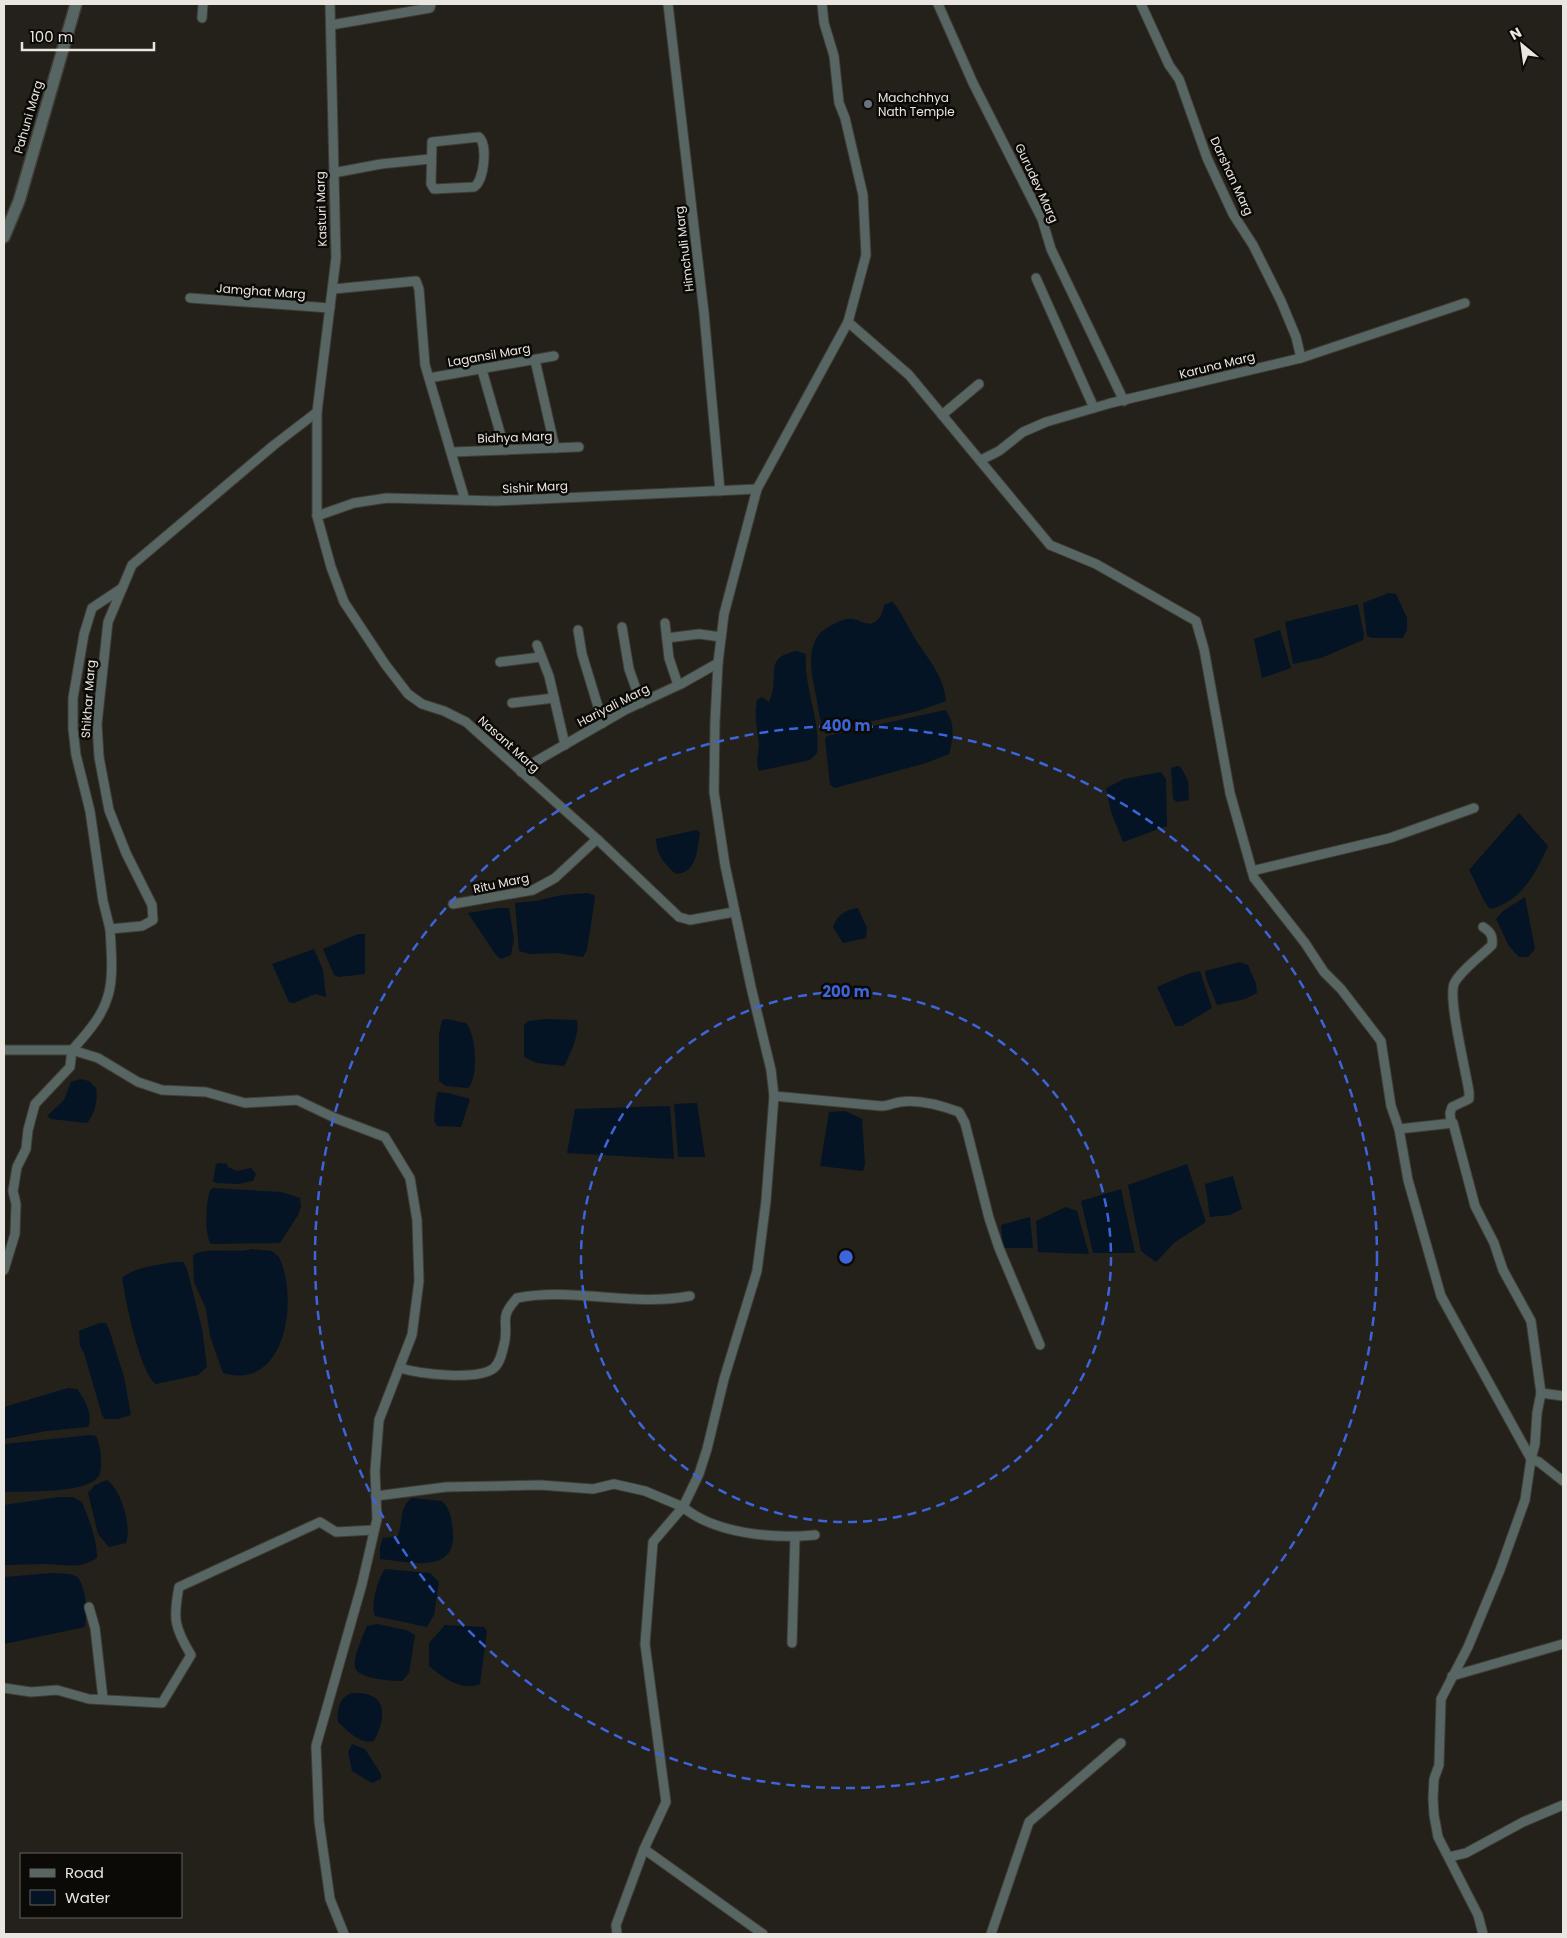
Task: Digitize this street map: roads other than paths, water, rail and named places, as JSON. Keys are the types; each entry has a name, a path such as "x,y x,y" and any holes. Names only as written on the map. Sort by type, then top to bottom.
{"street":[{"name":"Pahuni Marg","path":"4,237 19,201 76,4"},
{"path":"202,18 203,4"},
{"name":"Kasturi Marg","path":"317,412 334,289 336,258 330,4"},
{"path":"331,25 430,8 431,4"},
{"name":"Himchuli Marg","path":"668,4 704,313 720,491"},
{"path":"616,1934 616,1925 644,1849 666,1802 645,1644 650,1556 653,1542 683,1507 695,1484 707,1449 724,1379 757,1271 766,1201 774,1096 771,1070 734,912 714,792 718,663 724,614 732,577 757,489 848,322 866,255 863,195 845,118 839,103 834,56 824,23 822,4"},
{"name":"Gurudev Marg","path":"938,4 974,83 1042,219 1051,248 1124,401"},
{"name":"Darshan Marg","path":"1141,4 1169,65 1179,79 1207,158 1233,214 1254,245 1281,301 1296,337 1301,358"},
{"path":"479,137 483,141 482,178 479,184 474,187 434,189 431,184 430,159 430,145 435,140 479,137"},
{"path":"333,173 381,164 430,159"},
{"path":"1036,278 1094,408"},
{"path":"334,289 416,281 419,289 429,378 453,452 464,500"},
{"name":"Jamghat Marg","path":"190,298 330,308"},
{"name":"Karuna Marg","path":"981,460 999,451 1023,432 1046,422 1094,408 1301,358 1465,303"},
{"path":"848,322 909,375 1050,545 1096,564 1196,621 1204,650 1230,793 1254,878 1305,943 1324,972 1341,989 1380,1041 1391,1106 1399,1128 1408,1180 1441,1296 1531,1459 1539,1462 1563,1481"},
{"name":"Lagansil Marg","path":"429,378 554,356"},
{"path":"535,360 555,448"},
{"path":"482,370 505,450"},
{"path":"942,415 979,384"},
{"name":"Nasant Marg","path":"317,412 317,516 331,567 344,602 356,622 408,694 422,704 444,711 466,722 597,839 679,917 690,920 734,912"},
{"name":"Shikhar Marg","path":"110,929 142,926 153,920 154,915 149,898 126,853 109,810 99,757 97,724 103,654 108,622 132,565 244,469 317,412"},
{"name":"Bidhya Marg","path":"453,452 579,447"},
{"name":"Sishir Marg","path":"317,516 354,502 386,498 496,501 757,489"},
{"path":"4,1270 15,1234 16,1204 13,1191 17,1167 26,1149 28,1130 36,1104 70,1067 72,1050 94,1026 107,1005 112,978 110,929 103,900 90,811 76,755 73,729 73,698 84,634 92,608 122,588"},
{"path":"665,623 669,658 678,685"},
{"path":"622,627 629,669 641,703"},
{"path":"578,630 582,654 603,723"},
{"path":"667,638 699,634 721,636"},
{"path":"537,645 554,698 564,745"},
{"path":"500,662 541,657"},
{"name":"Hariyali Marg","path":"521,772 603,723 718,663"},
{"path":"512,703 554,698"},
{"path":"1252,871 1390,838 1474,808"},
{"name":"Ritu Marg","path":"453,904 533,890 555,878 597,839"},
{"path":"1483,927 1490,931 1493,938 1492,945 1458,976 1453,986 1453,1005 1469,1099 1452,1107 1450,1113 1451,1122 1453,1122 1465,1163 1475,1206 1494,1243 1503,1270 1531,1321 1541,1392 1536,1413 1535,1444 1525,1500 1500,1570 1468,1647 1441,1699 1439,1765 1434,1779 1433,1798 1438,1837 1478,1915 1483,1934"},
{"path":"4,1050 72,1050 98,1058 138,1082 162,1090 206,1092 245,1103 297,1100 335,1118 386,1137 410,1178 417,1220 419,1281 412,1335 379,1420 375,1471 377,1519 362,1584 316,1746 319,1821 330,1899 344,1934"},
{"path":"774,1096 881,1106 889,1106 898,1102 918,1102 959,1112 965,1123 989,1218 999,1248 1040,1345"},
{"path":"1399,1128 1451,1122"},
{"path":"400,1368 419,1373 479,1374 494,1369 500,1362 508,1309 517,1298 549,1296 649,1300 690,1296"},
{"path":"1541,1392 1563,1396"},
{"path":"376,1496 446,1487 540,1485 593,1489 614,1484 645,1491 683,1507 700,1521 750,1533 795,1537 815,1535"},
{"path":"4,1688 31,1692 57,1690 89,1698 162,1703 191,1655 182,1641 174,1614 179,1587 320,1522 336,1532 374,1530"},
{"path":"792,1643 795,1537"},
{"path":"89,1607 96,1628 103,1699"},
{"path":"1452,1676 1563,1644"},
{"path":"992,1934 1029,1822 1121,1743"},
{"path":"1449,1857 1466,1853 1523,1822 1563,1806"},
{"path":"644,1849 763,1934"}],"water":[{"path":"1389,593 1396,594 1407,618 1407,630 1403,638 1372,638 1367,636 1363,603"},
{"path":"891,602 897,607 916,641 937,672 943,685 946,701 918,711 827,731 821,720 811,664 814,645 818,636 824,629 845,619 867,624 875,622 880,616 884,605"},
{"path":"1358,604 1364,635 1363,640 1321,658 1293,664 1285,622"},
{"path":"1280,630 1291,668 1262,678 1254,639"},
{"path":"796,651 806,654 807,679 817,728 817,753 810,760 759,771 757,761 759,744 756,716 757,700 762,697 769,702 774,684 776,664 785,654"},
{"path":"945,710 952,726 949,754 926,763 835,788 830,785 825,739 827,736"},
{"path":"1181,767 1188,781 1189,800 1177,802 1173,799 1171,768"},
{"path":"1161,772 1166,779 1167,826 1123,842 1111,812 1106,788 1124,779"},
{"path":"1519,813 1548,846 1538,867 1519,893 1511,900 1490,909 1469,870"},
{"path":"696,830 700,832 695,859 689,869 683,873 676,874 662,859 656,839"},
{"path":"587,893 594,895 595,898 587,950 583,957 556,953 530,954 519,951 515,903"},
{"path":"1525,897 1535,949 1528,957 1519,957 1509,946 1496,919 1503,911"},
{"path":"509,908 514,939 511,955 501,959 496,955 468,913"},
{"path":"858,908 867,928 866,938 843,943 833,927 842,913"},
{"path":"358,934 365,934 365,974 339,977 334,975 323,949"},
{"path":"314,949 323,970 326,997 315,994 294,1003 289,1002 272,964"},
{"path":"1240,962 1248,965 1256,984 1257,993 1245,999 1217,1005 1205,971"},
{"path":"1200,971 1212,1008 1182,1026 1175,1026 1157,987 1190,973"},
{"path":"546,1019 577,1020 576,1037 564,1066 537,1063 524,1057 524,1025 528,1021"},
{"path":"442,1020 466,1023 472,1036 475,1066 474,1075 468,1088 446,1086 439,1081 439,1034"},
{"path":"80,1079 89,1081 96,1088 97,1098 95,1107 87,1123 51,1119 47,1116 64,1100 71,1082"},
{"path":"438,1092 470,1099 461,1127 437,1126 434,1121"},
{"path":"697,1103 705,1157 678,1157 674,1104"},
{"path":"670,1106 674,1159 567,1153 575,1109"},
{"path":"845,1111 862,1119 865,1164 863,1171 820,1166 829,1112"},
{"path":"216,1164 227,1164 228,1167 237,1171 251,1168 256,1174 253,1181 239,1184 216,1183 213,1181"},
{"path":"1187,1164 1206,1222 1175,1242 1156,1262 1141,1251 1128,1185"},
{"path":"1233,1176 1242,1209 1230,1215 1210,1217 1205,1184"},
{"path":"213,1188 281,1192 300,1198 301,1207 280,1243 211,1244 207,1233 206,1218 210,1190"},
{"path":"1121,1189 1135,1253 1093,1253 1081,1201"},
{"path":"1066,1207 1077,1211 1089,1254 1038,1252 1036,1221"},
{"path":"1030,1217 1033,1248 1003,1248 1001,1225"},
{"path":"252,1249 272,1251 279,1257 285,1275 288,1295 287,1317 282,1338 274,1355 261,1369 244,1375 223,1373 210,1336 206,1309 194,1282 193,1255 199,1252 214,1250 237,1251"},
{"path":"183,1262 187,1269 202,1328 207,1367 198,1375 156,1384 150,1377 139,1351 122,1278 133,1271"},
{"path":"99,1323 106,1323 109,1329 124,1377 131,1415 118,1419 105,1419 102,1415 84,1353 80,1346 79,1331"},
{"path":"68,1388 77,1389 85,1402 90,1418 88,1427 46,1431 4,1439 4,1407"},
{"path":"96,1436 100,1449 101,1470 98,1477 91,1482 68,1489 4,1492 4,1444"},
{"path":"107,1480 117,1491 121,1500 128,1528 126,1543 109,1547 98,1534 88,1493 95,1485"},
{"path":"59,1497 73,1497 82,1502 94,1536 97,1558 84,1564 71,1566 44,1564 4,1565 4,1505"},
{"path":"412,1498 442,1501 445,1504 451,1520 453,1533 452,1547 438,1561 427,1563 380,1559 380,1547 383,1538 398,1536 403,1510"},
{"path":"385,1569 430,1573 439,1582 434,1615 427,1627 375,1616 373,1606 380,1579"},
{"path":"53,1573 70,1574 78,1577 86,1601 85,1627 4,1644 4,1577"},
{"path":"377,1624 406,1630 415,1635 409,1673 402,1681 368,1677 357,1671 355,1667 357,1652 367,1626"},
{"path":"445,1625 484,1627 487,1631 480,1684 473,1686 459,1685 446,1679 429,1666 429,1643"},
{"path":"352,1693 364,1693 372,1696 381,1707 381,1723 374,1741 369,1742 359,1739 338,1722 340,1704 344,1698"},
{"path":"352,1744 365,1749 381,1774 381,1779 372,1783 352,1771 348,1752"}],"place":[{"name":"Machchhya Nath Temple","path":"868,104"}]}
